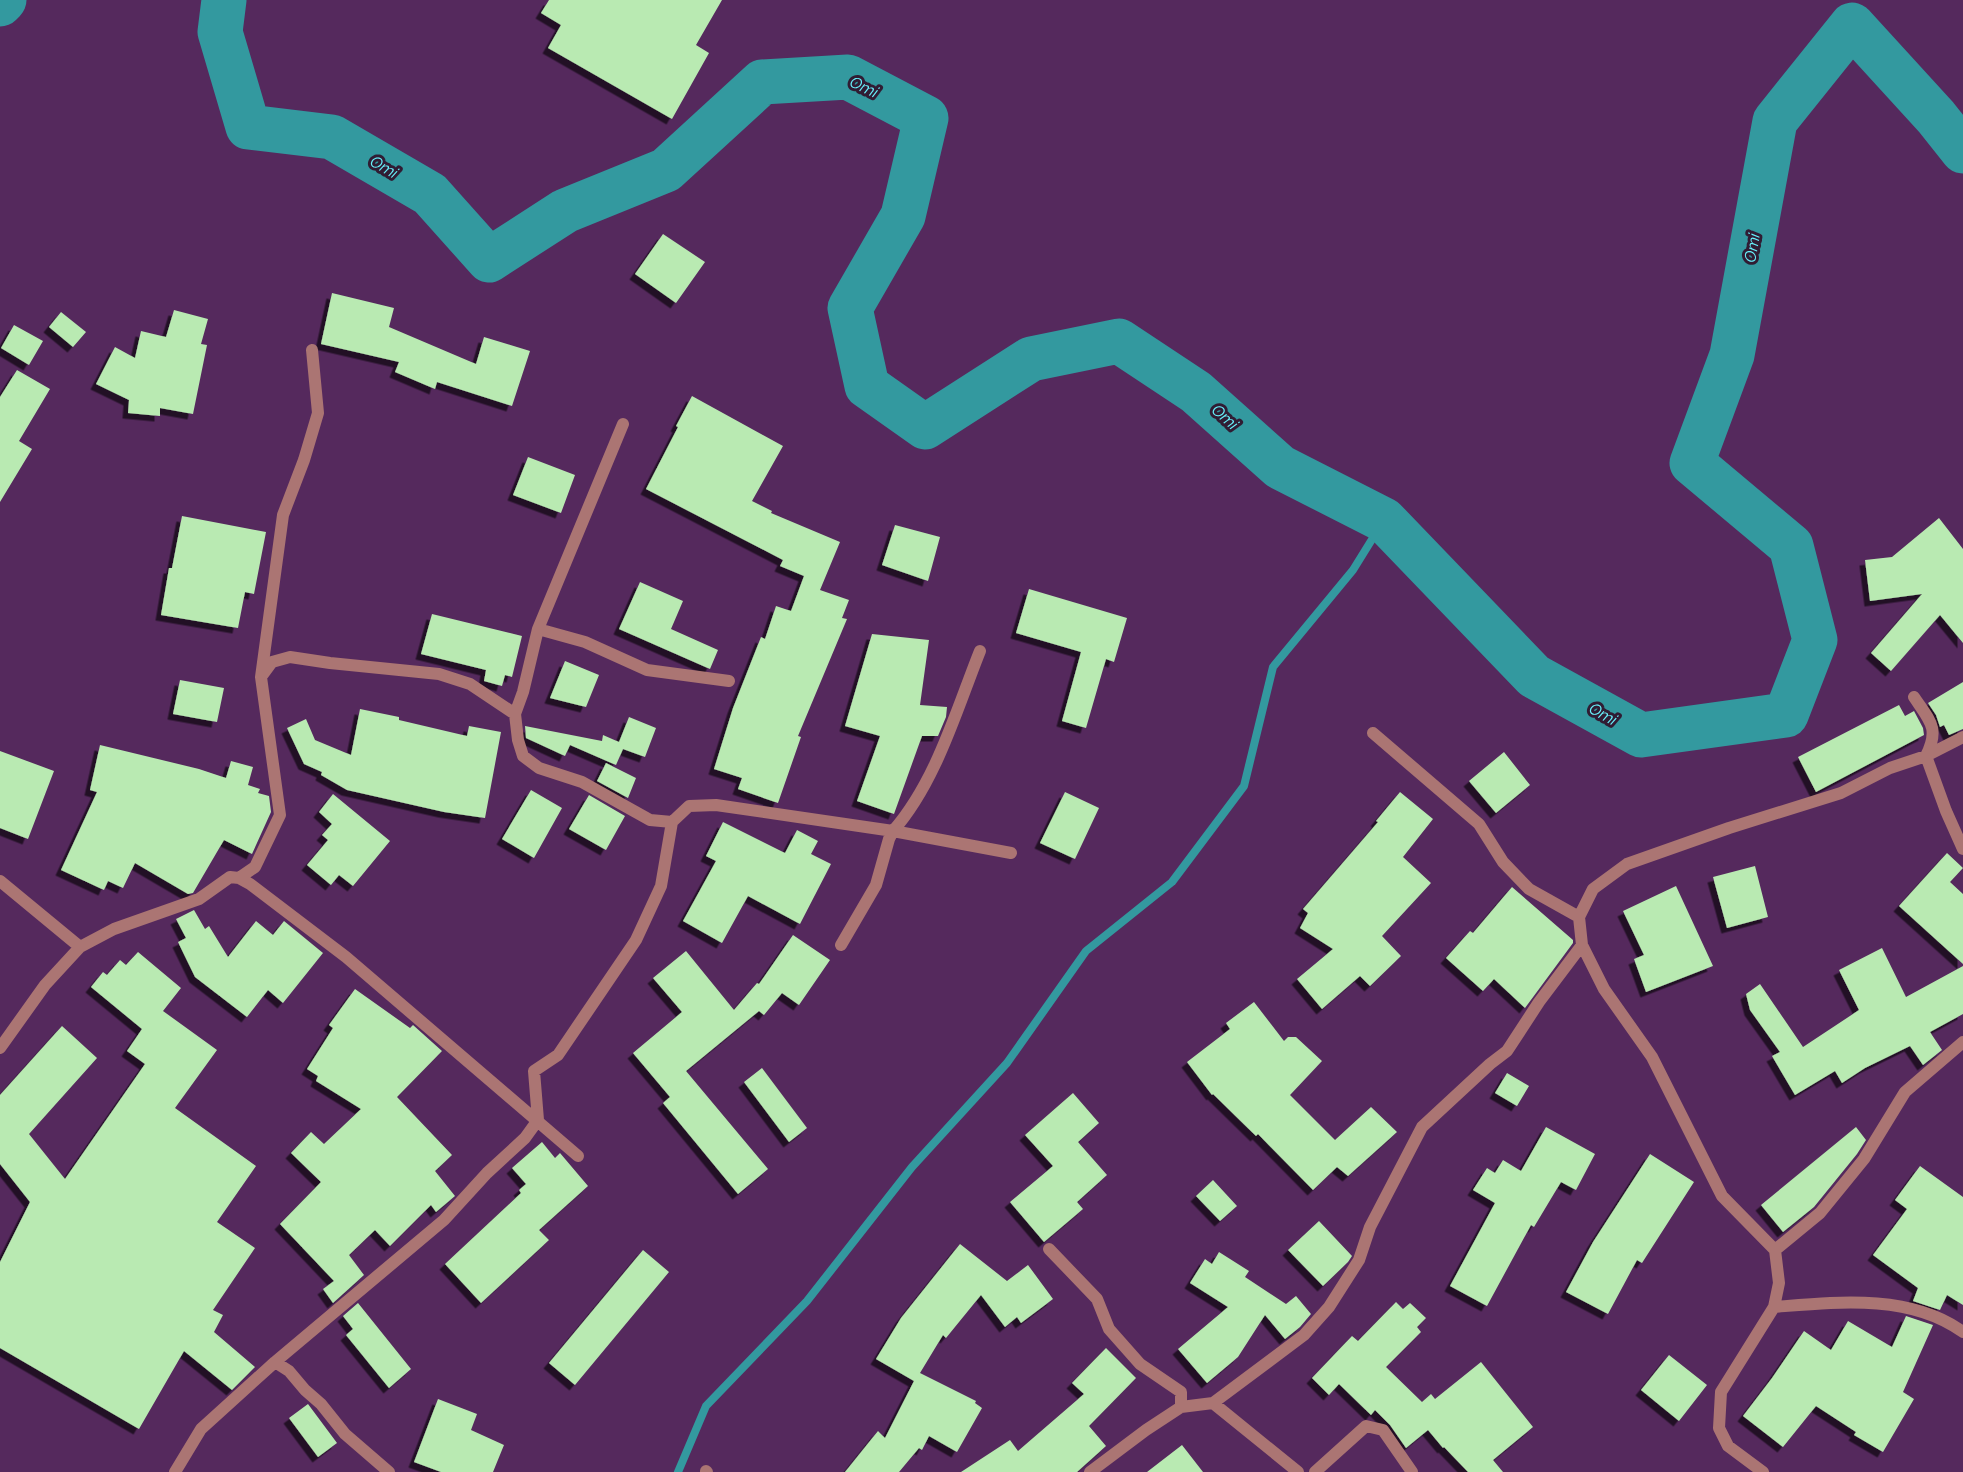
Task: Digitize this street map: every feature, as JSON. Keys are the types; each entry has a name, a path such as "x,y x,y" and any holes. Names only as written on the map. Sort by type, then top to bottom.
{"street":[{"path":"239,878 255,867 280,815 261,677 283,515 304,460 318,413 312,350"},
{"path":"623,424 538,628 523,692 515,714 518,740 523,756 539,768 582,782 650,820 672,822"},
{"path":"538,628 585,642 646,670 729,681"},
{"path":"841,945 876,885 893,831 907,815 930,776 980,651"},
{"path":"261,677 272,662 290,657 439,674 470,684 515,714"},
{"path":"1914,697 1932,723 1934,741 1926,756 1963,849"},
{"path":"1373,733 1479,824 1503,862 1529,889 1579,918"},
{"path":"1763,1472 1728,1446 1719,1428 1720,1401 1721,1392 1773,1307 1779,1283 1775,1250 1722,1196 1652,1057 1604,989 1582,945 1579,918 1593,889 1627,864 1729,828 1841,793 1890,768 1926,756 1963,737"},
{"path":"175,1472 201,1429 275,1362 444,1220 487,1173 525,1138 538,1120 534,1071 558,1055 636,940 661,886 672,822 689,806 716,805 893,831 1011,853"},
{"path":"0,1048 45,985 80,947 114,929 199,899 230,877 239,878 346,957 578,1156"},
{"path":"0,881 80,947"},
{"path":"1090,1472 1146,1430 1182,1407 1213,1403 1304,1335 1329,1308 1359,1260 1370,1227 1422,1127 1507,1051 1539,1002 1582,945"},
{"path":"1775,1250 1820,1213 1864,1158 1905,1092 1963,1042"},
{"path":"1049,1249 1096,1299 1109,1329 1140,1364 1181,1392 1182,1407"},
{"path":"1773,1307 1837,1302 1907,1307 1953,1325 1963,1332"},
{"path":"275,1362 289,1371 321,1404 345,1434 389,1472"},
{"path":"1213,1403 1298,1472"},
{"path":"1315,1472 1366,1426 1383,1430 1412,1472"}],"building":[{"path":"549,0 722,0 696,45 709,53 672,119 548,48 561,25 541,13"},
{"path":"663,234 705,262 676,303 635,274"},
{"path":"332,293 394,308 389,327 476,364 484,337 530,351 512,406 437,382 435,389 395,372 399,362 321,344"},
{"path":"174,310 208,319 201,344 207,345 193,414 160,408 160,416 128,413 129,400 96,384 115,347 135,358 141,331 166,337"},
{"path":"61,312 86,332 73,347 49,327"},
{"path":"14,325 43,341 29,365 1,348"},
{"path":"17,370 50,389 19,441 32,449 0,502 0,397"},
{"path":"692,396 783,446 752,501 772,511 771,513 840,542 820,590 849,600 842,618 847,619 798,736 801,737 778,803 738,789 742,778 714,769 733,708 761,637 765,639 776,606 791,611 804,576 780,566 783,560 646,489"},
{"path":"528,457 575,475 561,513 513,495"},
{"path":"182,516 266,532 254,594 245,592 238,628 161,615 169,568 172,568"},
{"path":"1939,518 1963,549 1963,643 1940,615 1891,671 1871,653 1922,594 1870,601 1865,560 1892,557"},
{"path":"895,525 940,537 928,581 882,565"},
{"path":"640,582 683,601 671,629 718,650 710,669 619,629"},
{"path":"1029,589 1127,618 1114,662 1106,659 1086,728 1062,721 1081,652 1016,633"},
{"path":"432,614 522,636 512,677 505,675 502,686 484,681 486,670 421,654"},
{"path":"872,634 929,640 920,705 947,707 946,717 938,736 922,736 894,814 857,801 880,736 845,726"},
{"path":"565,661 599,675 586,707 550,698"},
{"path":"180,680 224,688 217,722 173,714"},
{"path":"1963,682 1963,729 1949,735 1944,725 1940,727 1928,703"},
{"path":"1899,705 1905,716 1914,711 1924,735 1816,792 1798,757"},
{"path":"360,709 467,736 469,726 501,732 485,818 444,812 347,790 321,775 322,772 304,764 287,728 306,719 315,740 351,755"},
{"path":"629,717 656,728 645,757 623,749 616,765 570,745 565,756 526,738 525,726 602,741 603,735 619,742"},
{"path":"100,745 199,769 226,778 231,761 253,767 248,785 260,789 258,793 269,796 271,812 252,854 224,840 193,893 188,894 135,863 123,888 108,881 104,890 61,870 97,792 90,790"},
{"path":"0,751 54,771 28,839 0,828"},
{"path":"1504,752 1530,785 1496,813 1469,781"},
{"path":"606,763 636,778 628,798 597,781"},
{"path":"531,790 562,808 534,858 502,839"},
{"path":"1065,792 1099,808 1075,859 1040,843"},
{"path":"1400,792 1433,819 1403,857 1431,883 1382,936 1401,956 1370,986 1360,976 1322,1009 1297,979 1333,949 1300,928 1308,913 1303,909 1378,822 1376,821"},
{"path":"333,794 390,841 353,886 339,875 331,885 307,865 328,840 322,835 332,824 319,812"},
{"path":"589,795 625,816 606,850 569,829"},
{"path":"723,822 785,853 797,830 818,841 811,854 831,864 800,924 748,896 722,943 683,921 716,861 706,856"},
{"path":"1947,853 1963,868 1950,882 1963,894 1963,964 1899,906"},
{"path":"1755,866 1768,917 1727,928 1713,877"},
{"path":"1676,886 1713,966 1646,992 1634,959 1644,955 1623,911"},
{"path":"1512,887 1573,940 1525,1008 1494,979 1483,991 1446,958 1470,931 1473,933"},
{"path":"194,910 205,929 209,926 228,957 256,921 273,935 284,921 323,953 283,1003 268,990 247,1017 195,977 178,942 186,938 176,919"},
{"path":"793,935 830,960 799,1005 782,993 764,1015 759,1011 686,1071 768,1169 738,1194 663,1103 670,1097 633,1053 682,1012 653,978 686,951 734,1010 757,983 759,984"},
{"path":"1882,948 1906,997 1963,966 1963,1014 1930,1032 1942,1050 1923,1065 1910,1046 1865,1068 1842,1083 1835,1071 1795,1095 1772,1056 1780,1052 1750,1010 1746,994 1760,984 1803,1047 1859,1010 1839,970"},
{"path":"138,952 181,988 163,1011 217,1050 175,1108 256,1166 217,1222 255,1248 213,1310 223,1315 214,1332 255,1367 232,1390 184,1351 139,1429 0,1348 0,1262 30,1202 0,1164 0,1095 62,1026 97,1058 29,1134 65,1179 145,1064 127,1051 142,1029 91,987 103,972 107,975 120,960 126,965"},
{"path":"355,989 410,1028 413,1025 442,1051 397,1097 452,1155 435,1171 455,1196 436,1212 431,1205 390,1246 375,1230 349,1255 364,1275 333,1303 323,1289 334,1281 280,1224 321,1182 291,1153 311,1132 324,1144 361,1109 316,1081 318,1076 307,1069 333,1028 329,1025"},
{"path":"1254,1002 1284,1041 1288,1037 1296,1037 1322,1061 1290,1095 1335,1140 1371,1107 1397,1132 1348,1176 1337,1167 1313,1190 1258,1134 1256,1136 1212,1095 1187,1062 1230,1029 1226,1023"},
{"path":"762,1068 807,1128 789,1142 744,1082"},
{"path":"1507,1073 1529,1086 1517,1106 1495,1093"},
{"path":"1073,1093 1099,1123 1078,1142 1107,1175 1077,1202 1083,1209 1044,1242 1010,1202 1053,1166 1025,1135"},
{"path":"1546,1127 1595,1154 1576,1190 1561,1182 1534,1227 1531,1225 1487,1306 1450,1286 1495,1203 1473,1190 1487,1168 1495,1173 1503,1160 1521,1171"},
{"path":"1856,1127 1866,1140 1857,1154 1814,1207 1783,1232 1761,1205"},
{"path":"542,1142 555,1158 560,1153 588,1186 539,1230 549,1240 481,1303 445,1264 521,1193 519,1190 526,1184 512,1168"},
{"path":"1650,1154 1694,1182 1642,1263 1637,1260 1608,1314 1566,1292 1593,1242"},
{"path":"1920,1166 1963,1197 1963,1305 1947,1295 1940,1310 1913,1301 1918,1288 1873,1255 1907,1209 1895,1200"},
{"path":"1213,1180 1237,1206 1220,1221 1196,1196"},
{"path":"1319,1221 1352,1256 1323,1286 1288,1250"},
{"path":"960,1244 1007,1281 1028,1265 1053,1299 1021,1323 1017,1317 1005,1327 981,1295 946,1338 943,1335 920,1373 976,1401 975,1403 982,1408 957,1452 929,1436 922,1450 919,1448 899,1472 845,1472 878,1431 885,1438 914,1381 876,1359 901,1318"},
{"path":"643,1250 669,1272 575,1385 549,1363"},
{"path":"1219,1252 1249,1271 1245,1277 1286,1304 1296,1296 1311,1314 1285,1339 1265,1315 1238,1357 1207,1383 1178,1349 1228,1307 1190,1283 1205,1259 1212,1264"},
{"path":"1396,1302 1403,1309 1410,1303 1426,1318 1417,1327 1421,1332 1386,1367 1422,1402 1431,1394 1435,1399 1481,1362 1533,1427 1493,1460 1503,1472 1468,1472 1428,1430 1406,1448 1390,1425 1375,1410 1371,1415 1339,1384 1329,1395 1312,1378 1352,1336 1358,1341"},
{"path":"358,1303 411,1369 389,1388 346,1335 353,1329 343,1316"},
{"path":"1906,1316 1933,1325 1903,1392 1914,1399 1883,1452 1854,1435 1856,1432 1816,1406 1783,1447 1743,1416 1804,1331 1831,1350 1848,1321 1892,1347"},
{"path":"1106,1348 1136,1378 1089,1426 1106,1446 1077,1472 961,1472 1010,1440 1018,1451 1084,1394 1072,1383"},
{"path":"1669,1355 1707,1385 1679,1421 1641,1390"},
{"path":"438,1399 477,1414 471,1430 504,1445 493,1472 441,1472 414,1462"},
{"path":"308,1404 337,1443 318,1457 289,1418"},
{"path":"1182,1445 1203,1472 1147,1472"}],"waterway":[{"name":"Omi","path":"0,4 4,0"},
{"name":"Omi","path":"224,0 220,32 248,127 332,137 430,194 489,260 565,211 666,170 762,82 848,77 926,118 903,216 850,308 867,386 925,427 1031,359 1119,341 1196,392 1280,467 1384,520 1534,676 1641,735 1786,715 1815,640 1791,546 1692,463 1732,355 1775,121 1852,25 1936,117 1963,151"},
{"path":"678,1472 706,1406 807,1301 912,1167 1007,1063 1086,951 1172,882 1244,786 1273,667 1353,570 1384,520"}]}
